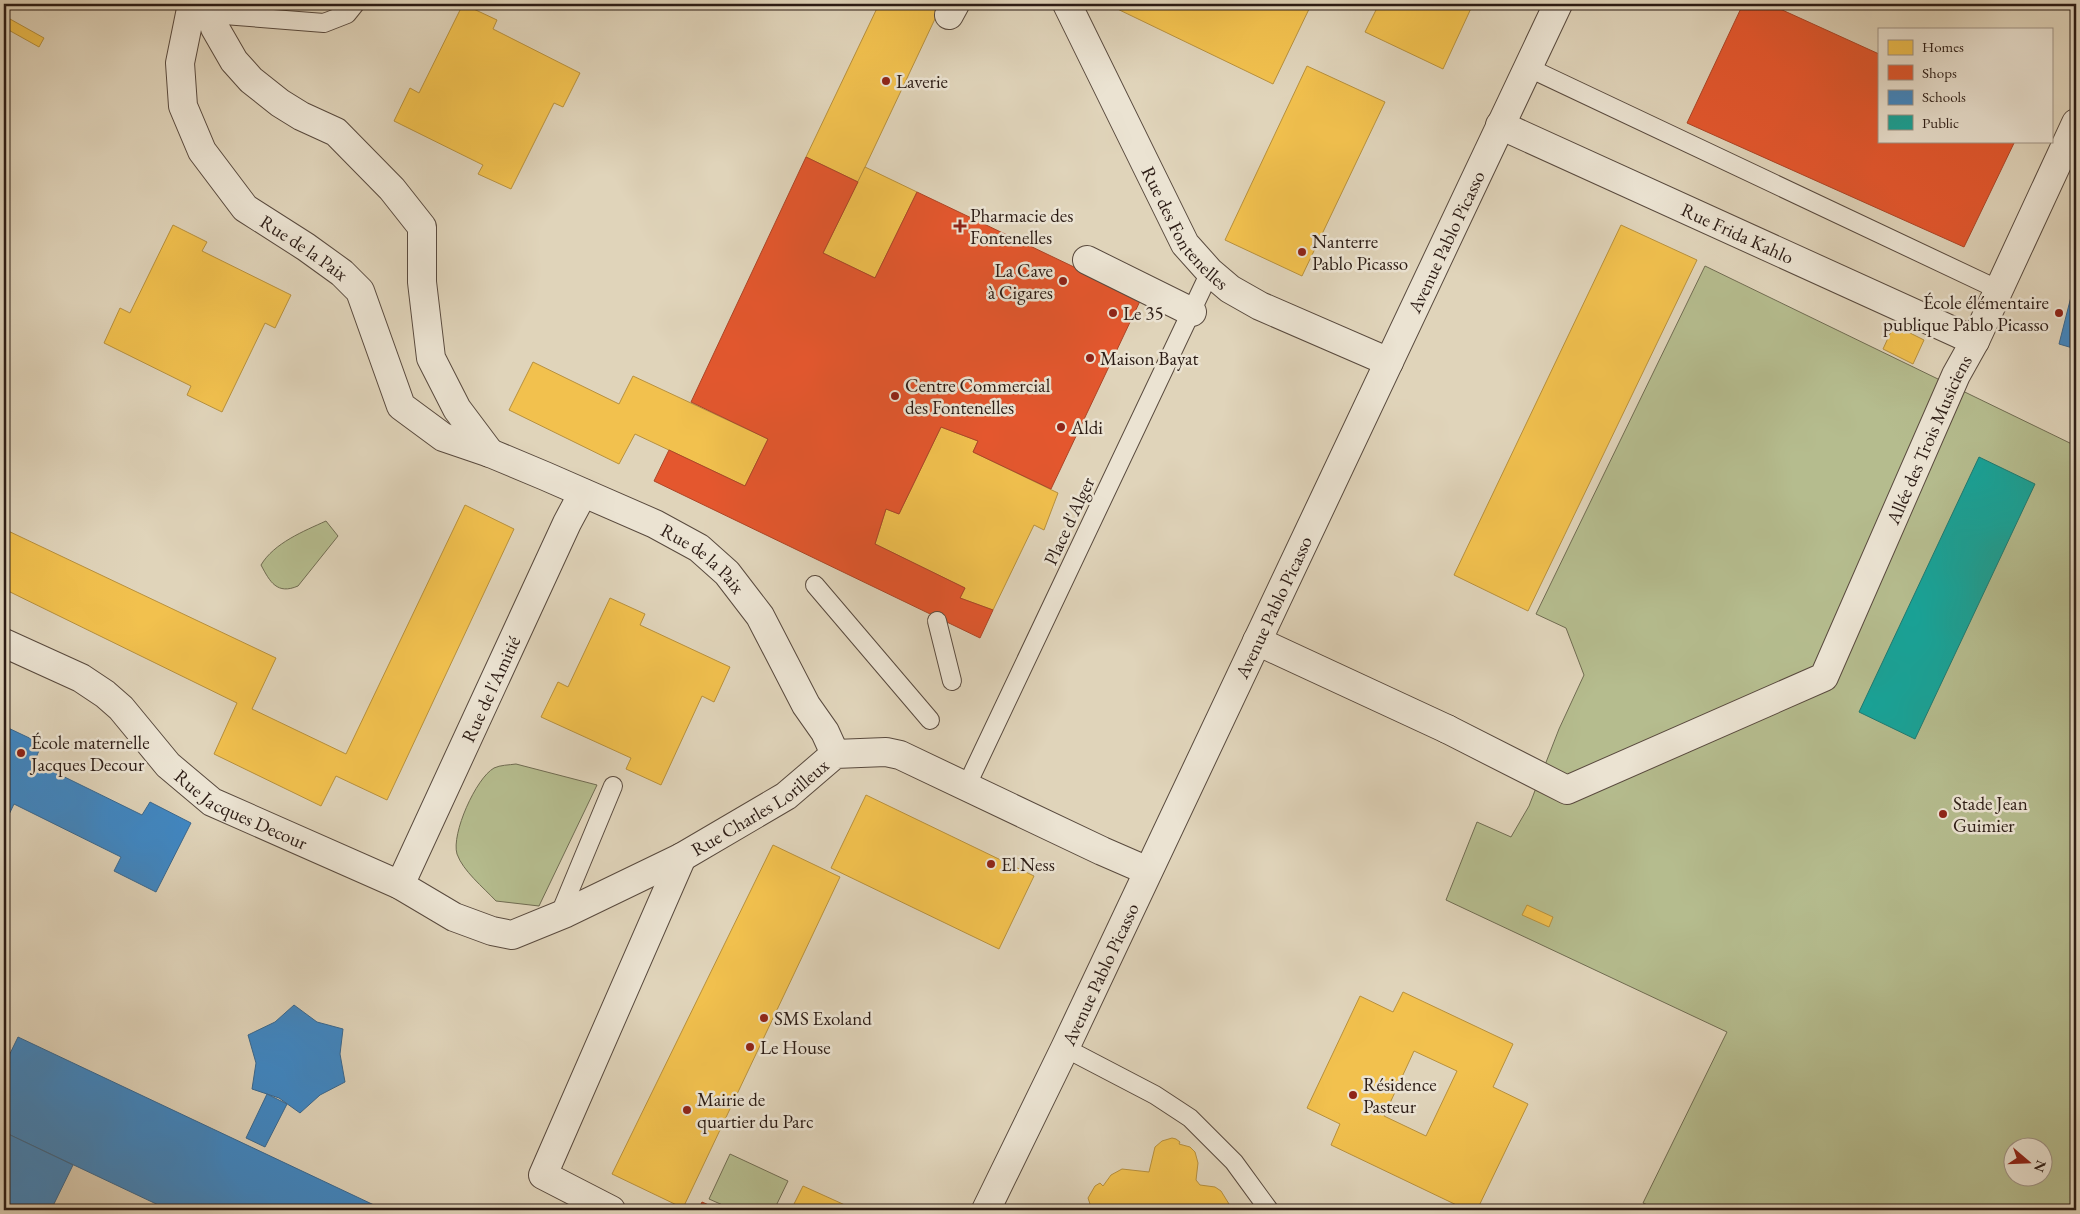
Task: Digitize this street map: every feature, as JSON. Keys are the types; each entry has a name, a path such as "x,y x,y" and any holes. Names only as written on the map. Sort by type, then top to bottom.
{"street":[{"name":"Rue des Fontenelles","path":"1067,4 1185,244 1210,272 1230,289 1260,306 1389,362"},
{"name":"Avenue Pablo Picasso","path":"986,1210 1065,1048 1558,4"},
{"name":"Rue de la Paix","path":"204,7 234,61 251,80 294,112 336,132 392,189 422,227 422,282 430,358 457,409 490,453"},
{"name":"Rue de la Paix","path":"204,7 180,63 183,106 202,151 245,208 306,247 342,273 360,291 401,406 443,437 490,453 655,524 699,548 727,574 760,616 806,705 825,732 834,754"},
{"name":"Allée des Trois Musiciens","path":"1257,642 1447,728 1567,790 1824,677 1956,375 1975,341 2076,123"},
{"name":"Rue Frida Kahlo","path":"1500,126 1975,341"},
{"path":"1087,260 1192,312"},
{"name":"Rue de l'Amitié","path":"400,885 582,493"},
{"name":"Rue Jacques Decour","path":"4,643 81,678 105,694 121,708 168,765 212,802 400,885"},
{"name":"Rue Charles Lorilleux","path":"400,885 454,917 492,931 512,935 558,916 682,857 786,796 834,754 886,752 900,755 1148,871"},
{"path":"611,1210 543,1175 682,857"}],"lane":[{"path":"204,7 324,23 347,14 355,4"},
{"path":"1527,67 1998,290"},
{"name":"Place d'Alger","path":"966,787 1210,272"},
{"path":"815,585 930,720"},
{"path":"937,621 952,681"},
{"path":"558,916 613,786"},
{"path":"1065,1048 1147,1090 1190,1118 1234,1162 1269,1210"}],"green space":[{"path":"1705,266 2076,446 2076,1210 1659,1210 1643,1203 1727,1032 1446,900 1477,822 1511,837 1529,806 1559,729 1584,675 1566,628 1536,614"},
{"path":"326,521 338,536 298,586 285,589 279,588 271,581 261,565 281,544"},
{"path":"516,764 597,785 539,906 496,901 469,873 457,854 456,845 461,821 466,807 480,783 494,768"},
{"path":"730,1154 788,1181 774,1210 734,1210 709,1199"}],"building: Homes":[{"path":"463,4 497,20 493,29 580,73 563,107 554,103 511,189 478,174 483,165 394,121 410,88 419,93"},
{"path":"879,4 942,4 858,182 806,157"},
{"path":"1107,4 1303,4 1310,7 1273,84"},
{"path":"1379,4 1473,4 1443,69 1365,32"},
{"path":"10,19 44,38 39,47 5,28"},
{"path":"1307,66 1385,102 1302,276 1225,240"},
{"path":"865,167 917,192 875,278 823,253"},
{"path":"173,225 207,242 202,251 291,295 275,328 265,323 222,412 187,395 191,386 104,343 120,308 130,313"},
{"path":"1621,225 1697,260 1528,611 1454,575"},
{"path":"1894,325 1924,340 1913,364 1883,349"},
{"path":"533,362 619,404 633,376 768,439 745,486 635,434 619,464 509,410"},
{"path":"941,427 978,441 973,452 1058,493 1044,530 1034,525 993,610 960,598 965,588 875,544 886,509 899,514"},
{"path":"465,505 514,529 387,800 336,776 321,806 214,754 237,703 4,589 4,529 276,658 252,709 346,754"},
{"path":"610,598 645,614 640,625 730,667 714,702 702,696 661,785 626,769 631,758 541,717 558,682 568,687"},
{"path":"866,795 1034,876 999,949 831,868"},
{"path":"773,845 840,877 683,1208 612,1174"},
{"path":"1527,905 1553,917 1549,927 1522,915"},
{"name":"Résidence Pasteur","path":"1403,992 1513,1044 1493,1087 1528,1104 1477,1210 1467,1210 1331,1145 1340,1124 1307,1108 1360,996 1393,1012","holes":["1414,1051 1457,1071 1426,1136 1384,1116"]},
{"path":"1172,1138 1180,1142 1179,1144 1190,1147 1195,1152 1198,1163 1196,1180 1200,1185 1215,1187 1221,1191 1229,1204 1228,1210 1092,1210 1088,1198 1095,1186 1100,1183 1103,1186 1111,1175 1122,1169 1149,1172 1155,1147 1162,1141"},
{"path":"803,1186 856,1210 791,1210"}],"building: Shops":[{"path":"1743,4 1769,4 1878,54 1878,142 2015,142 1964,247 1687,123"},
{"name":"Centre Commercial des Fontenelles","path":"806,157 858,182 823,253 875,278 917,192 1141,299 1051,489 973,452 978,441 941,427 899,514 886,509 875,544 965,588 960,598 993,610 980,638 654,481 669,450 745,486 768,439 691,402"},
{"path":"702,1202 720,1210 698,1210"}],"building: Schools":[{"path":"2074,285 2076,285 2076,349 2059,344"},
{"path":"4,726 42,744 34,762 142,815 150,802 191,823 156,892 114,871 121,857 14,804 4,825"},
{"path":"294,1005 317,1022 343,1029 340,1054 345,1082 320,1095 300,1113 279,1098 252,1089 256,1063 248,1035 275,1022"},
{"path":"18,1037 374,1205 371,1210 169,1210 4,1132 4,1066"},
{"path":"267,1094 287,1104 265,1147 246,1138"},
{"path":"4,1132 73,1165 51,1210 4,1210"}],"building: Public":[{"path":"1979,457 2035,484 1915,739 1859,712"}],"place":[{"name":"Laverie","path":"886,81"},
{"name":"Pharmacie des Fontenelles","path":"960,226"},
{"name":"Nanterre Pablo Picasso","path":"1302,252"},
{"name":"La Cave à Cigares","path":"1063,281"},
{"name":"Le 35","path":"1113,313"},
{"name":"École élémentaire publique Pablo Picasso","path":"2059,313"},
{"name":"Maison Bayat","path":"1090,358"},
{"name":"Centre Commercial des Fontenelles","path":"895,396"},
{"name":"Aldi","path":"1061,427"},
{"name":"École maternelle Jacques Decour","path":"21,753"},
{"name":"Stade Jean Guimier","path":"1943,814"},
{"name":"El Ness","path":"991,864"},
{"name":"SMS Exoland","path":"764,1018"},
{"name":"Le House","path":"750,1047"},
{"name":"Résidence Pasteur","path":"1353,1095"},
{"name":"Mairie de quartier du Parc","path":"687,1110"}]}
